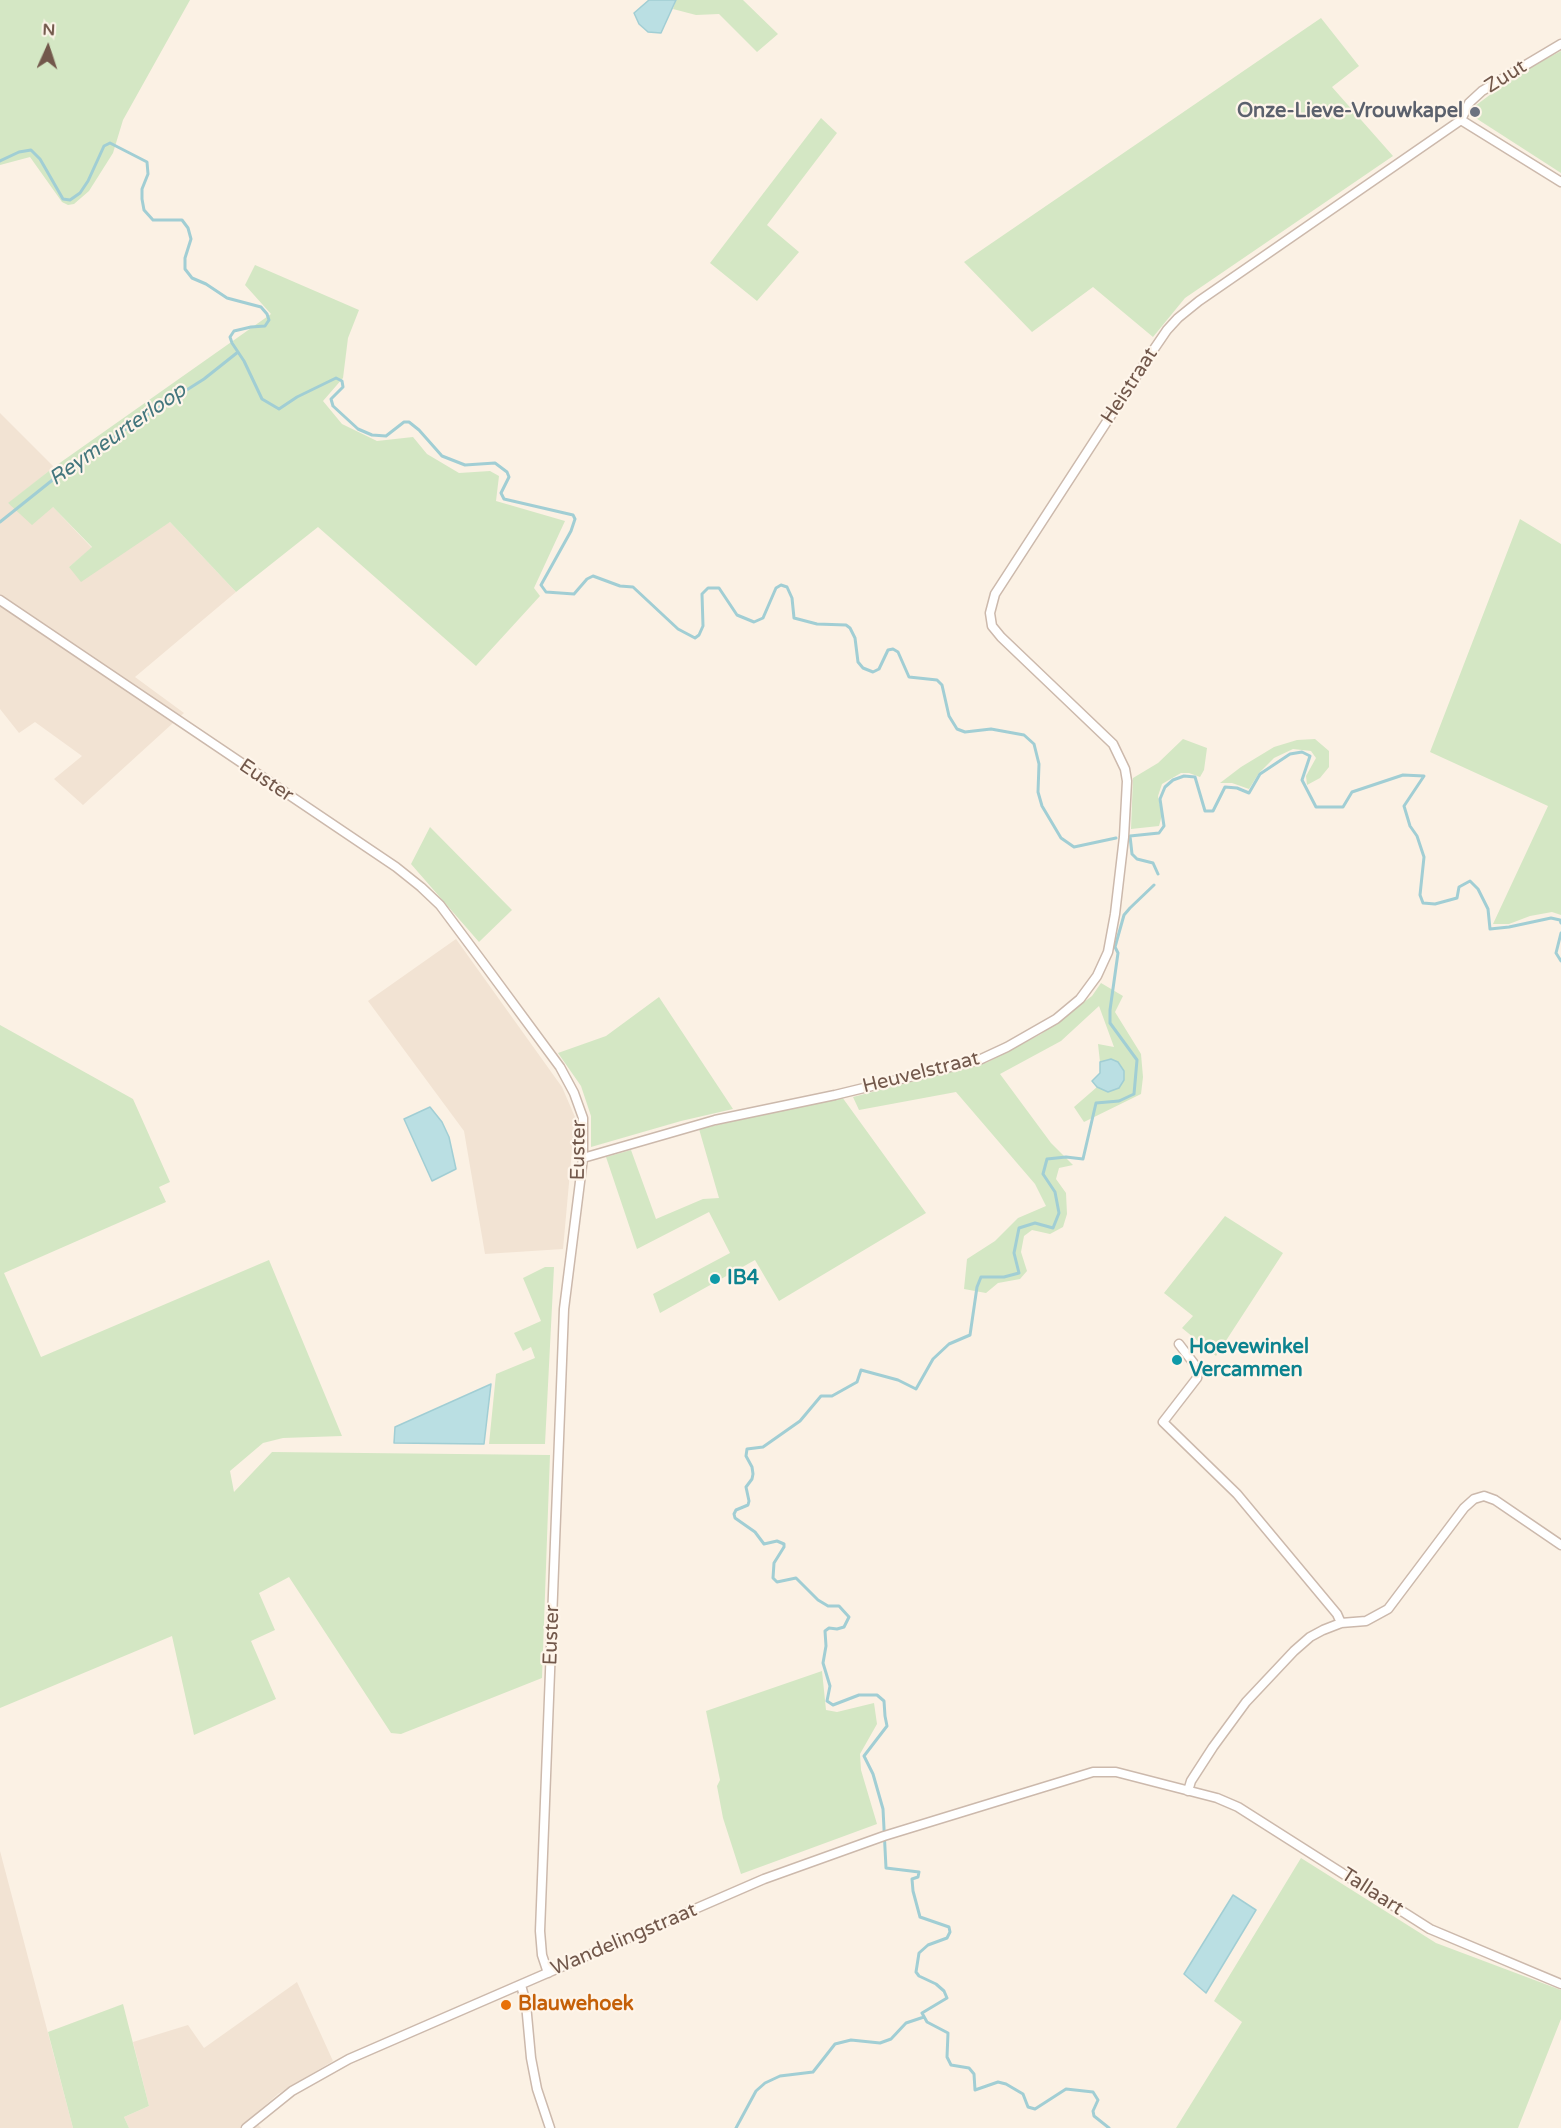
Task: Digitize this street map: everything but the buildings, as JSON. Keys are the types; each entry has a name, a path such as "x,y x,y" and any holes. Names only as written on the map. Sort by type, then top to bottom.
{"street":[{"name":"Zuut","path":"1461,120 1469,103 1482,91 1561,44"},
{"path":"1461,120 1561,182"},
{"name":"Heistraat","path":"1124,837 1127,781 1121,759 1113,744 1000,637 992,626 990,613 995,594 1167,330 1178,318 1461,120"},
{"name":"Euster","path":"0,600 396,867 421,887 440,905 560,1067 574,1093 583,1118 582,1158 564,1309 540,1931 542,1955 548,1973"},
{"name":"Heuvelstraat","path":"582,1158 715,1120 835,1095 979,1060 1029,1035 1056,1019 1080,999 1097,976 1108,951 1115,915 1124,837"},
{"path":"1179,1344 1195,1365 1198,1372 1197,1378 1163,1422 1238,1494 1337,1614 1341,1623"},
{"path":"1188,1791 1191,1781 1213,1747 1253,1695 1294,1651 1310,1637 1341,1623 1366,1621 1388,1608 1464,1508 1474,1499 1484,1496 1495,1500 1561,1545"},
{"name":"Tallaart","path":"884,1836 1092,1772 1116,1772 1217,1798 1252,1815 1430,1929 1561,1984"},
{"name":"Wandelingstraat","path":"246,2128 292,2091 333,2067 764,1880 884,1836"},
{"path":"521,1984 526,2004 531,2058 537,2089 550,2128"}],"shaded area":[{"path":"0,413 54,467 8,504 53,507 92,548 69,567 170,522 236,592 135,677 184,713 83,805 54,779 82,756 35,722 19,733 0,709"},
{"path":"456,939 562,1087 575,1117 563,1249 485,1254 464,1131 368,1001"},
{"path":"0,1851 73,2128 0,2128"},
{"path":"297,1982 333,2061 278,2094 252,2117 261,2128 129,2128 124,2117 149,2106 133,2042 188,2025 204,2048"}],"green space":[{"path":"0,0 190,0 123,120 113,153 89,191 74,204 68,205 62,202 30,157 0,165"},
{"path":"676,0 743,0 778,34 757,52 719,14 696,15 673,9"},
{"path":"1321,18 1359,66 1332,87 1393,156 1185,298 1153,337 1093,287 1032,332 964,262"},
{"path":"1561,51 1561,173 1471,115 1471,109 1519,73"},
{"path":"821,118 837,133 767,225 799,252 757,301 710,263"},
{"path":"255,265 359,310 348,338 343,378 323,401 342,424 377,441 413,437 427,454 459,473 490,471 499,476 496,501 565,521 534,588 540,596 476,666 318,527 236,592 170,522 81,582 69,567 92,547 53,507 32,525 8,503 54,467 271,314 245,285"},
{"path":"1520,519 1561,544 1561,915 1552,912 1530,916 1509,924 1493,924 1548,806 1430,752"},
{"path":"1183,739 1207,748 1204,770 1200,777 1181,773 1162,784 1158,796 1162,815 1159,826 1131,829 1133,778 1158,763"},
{"path":"1315,739 1329,751 1329,767 1320,778 1307,785 1306,776 1316,758 1311,751 1293,749 1274,758 1259,773 1249,789 1232,783 1220,783 1274,747 1297,740"},
{"path":"430,827 512,910 479,942 411,864"},
{"path":"1101,983 1123,996 1115,1012 1141,1054 1143,1077 1141,1094 1084,1122 1074,1107 1097,1087 1108,1092 1111,1059 1100,1062 1098,1044 1114,1047 1099,1006 1061,1041 1000,1074 1051,1143 1073,1165 1059,1168 1056,1179 1066,1193 1067,1214 1063,1227 1050,1234 1032,1230 1024,1236 1021,1252 1027,1271 1020,1279 998,1283 986,1293 964,1289 967,1259 995,1241 1018,1218 1046,1206 1035,1184 956,1092 859,1110 853,1097 988,1062 1041,1034 1092,996"},
{"path":"659,997 733,1109 681,1121 591,1147 591,1116 581,1086 558,1053 606,1036"},
{"path":"0,1025 133,1099 170,1182 159,1187 166,1202 4,1273 41,1357 269,1260 342,1436 283,1438 263,1443 230,1471 234,1492 272,1452 550,1455 542,1678 401,1734 391,1733 289,1577 259,1593 275,1630 251,1641 276,1699 194,1735 172,1636 0,1708"},
{"path":"842,1097 926,1213 779,1301 755,1260 660,1313 653,1294 730,1253 709,1212 637,1249 606,1157 631,1150 656,1219 703,1199 719,1198 699,1129"},
{"path":"1225,1216 1283,1253 1216,1356 1182,1328 1193,1316 1164,1293"},
{"path":"545,1267 554,1267 545,1444 489,1444 496,1374 535,1358 531,1347 523,1351 514,1333 541,1321 523,1278"},
{"path":"822,1671 826,1710 837,1712 874,1703 877,1724 860,1754 861,1770 877,1824 741,1874 723,1818 717,1786 720,1780 706,1711"},
{"path":"1301,1858 1436,1943 1561,1990 1561,2019 1518,2128 1176,2128 1242,2022 1214,2001"},
{"path":"123,2004 149,2106 124,2117 129,2128 73,2128 48,2032"}],"water":[{"path":"649,0 676,0 661,33 648,32 639,24 634,13"},
{"path":"1111,1059 1118,1062 1124,1071 1124,1080 1119,1088 1108,1092 1097,1087 1092,1081 1100,1073 1100,1062"},
{"path":"430,1107 442,1122 449,1137 456,1169 432,1181 404,1119"},
{"path":"491,1384 484,1444 394,1443 395,1427"},
{"path":"1233,1895 1256,1910 1206,1993 1184,1974"}],"waterway":[{"path":"0,161 19,152 31,150 40,159 63,199 70,200 80,193 104,146 110,143 147,162 148,174 142,189 144,210 153,220 182,220 188,228 191,239 185,258 185,269 192,278 227,298 261,307 267,314 269,320 265,326 234,331 230,337 262,399 279,409 297,397 336,378 342,381 343,387 331,399 333,406 358,429 372,435 386,436 404,422 409,422 442,456 465,465 495,463 507,472 509,477 501,493 504,499 573,515 575,519 571,531 541,585 546,592 574,594 587,579 593,576 620,586 633,587 678,629 695,638 703,626 702,594 708,588 719,588 737,615 754,622 763,618 776,588 781,585 787,587 792,598 794,618 817,624 846,625 850,628 855,638 858,662 863,668 873,672 879,669 888,650 893,649 898,652 909,677 937,680 942,685 949,716 957,729 965,732 991,729 1024,735 1034,744 1039,764 1038,792 1042,806 1061,838 1074,847 1116,838"},
{"name":"Reymeurterloop","path":"0,522 55,478 133,424 204,379 238,352"},
{"path":"1158,874 1153,863 1137,859 1132,854 1130,836 1159,833 1164,826 1160,799 1165,787 1173,780 1184,776 1195,777 1205,811 1213,811 1225,787 1237,788 1249,793 1260,774 1290,754 1302,752 1310,756 1302,780 1316,807 1343,807 1352,792 1403,775 1424,776 1404,806 1424,857 1420,895 1423,903 1435,904 1457,898 1459,887 1470,881 1478,889 1488,909 1490,929 1551,918 1560,920 1561,923"},
{"path":"1109,2128 1094,2116 1093,2111 1098,2100 1093,2092 1066,2089 1035,2109 1028,2107 1023,2094 1006,2084 998,2082 975,2090 974,2074 969,2068 951,2065 947,2057 948,2033 927,2022 922,2013 947,1998 944,1991 936,1984 919,1976 916,1972 919,1953 928,1945 947,1938 950,1932 949,1927 920,1917 912,1879 918,1877 919,1872 886,1868 883,1809 873,1774 864,1756 887,1726 884,1701 877,1695 859,1695 833,1705 827,1701 830,1686 823,1663 826,1646 825,1631 829,1628 844,1627 849,1617 839,1606 828,1606 818,1600 796,1578 777,1582 773,1578 774,1563 784,1544 777,1541 764,1544 755,1532 735,1518 734,1514 736,1510 748,1505 749,1501 746,1487 753,1474 746,1456 747,1449 763,1447 800,1421 821,1396 832,1396 857,1382 861,1370 898,1380 916,1389 933,1359 949,1344 970,1335 977,1287 981,1277 1004,1277 1019,1273 1014,1253 1019,1228 1035,1223 1053,1228 1059,1213 1055,1192 1043,1174 1047,1159 1066,1157 1083,1159 1096,1103 1119,1101 1134,1094 1137,1060 1110,1023 1118,953 1115,947 1124,915 1154,885"},
{"path":"1561,933 1556,953 1561,961"},
{"path":"736,2128 756,2091 765,2083 780,2076 813,2072 835,2044 851,2040 880,2043 891,2039 906,2023 924,2017"}],"place":[{"name":"Onze-Lieve-Vrouwkapel","path":"1475,112"},
{"name":"IB4","path":"715,1279"},
{"name":"Hoevewinkel Vercammen","path":"1177,1360"},
{"name":"Blauwehoek","path":"506,2005"}]}
